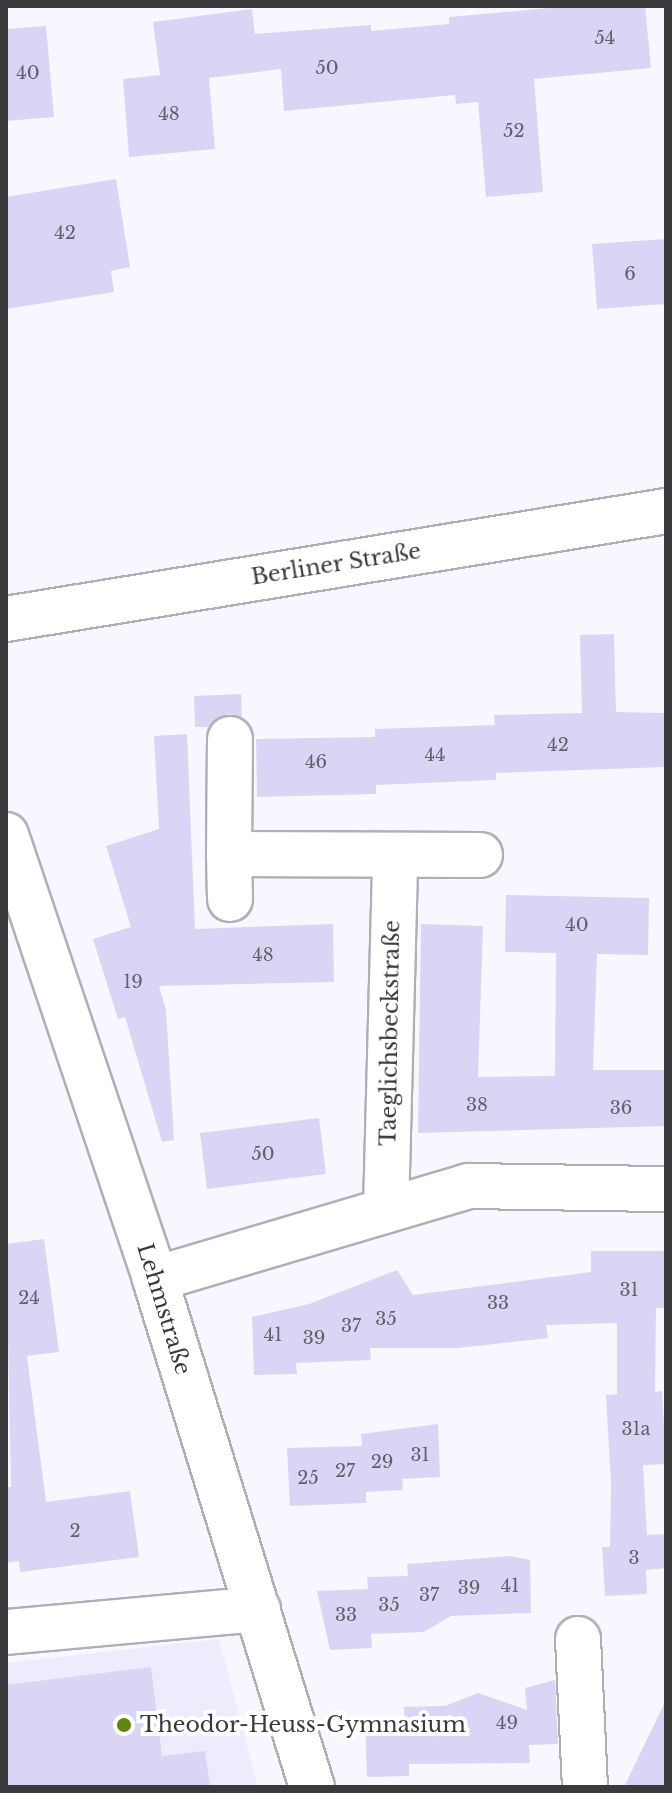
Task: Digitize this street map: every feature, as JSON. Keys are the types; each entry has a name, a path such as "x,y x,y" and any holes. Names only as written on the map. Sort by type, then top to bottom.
{"street":[{"name":"Berliner Straße","path":"6,619 666,511"},
{"path":"230,739 230,899"},
{"name":"Lehmstraße","path":"6,835 155,1279 312,1787"},
{"path":"229,854 480,855"},
{"name":"Taeglichsbeckstraße","path":"386,1210 395,855"},
{"path":"155,1279 468,1186 666,1189"},
{"path":"6,1632 258,1609"},
{"path":"578,1639 585,1787"}],"shaded area":[{"name":"Theodor-Heuss-Gymnasium","path":"219,1639 258,1787 6,1787 6,1663"}],"building":[{"path":"572,6 645,6 651,68 534,79 543,192 486,197 478,102 456,104 455,95 284,111 281,69 209,78 215,149 129,157 123,79 160,75 153,22 252,9 255,34 371,25 371,31 449,24 449,17"},
{"path":"46,26 54,117 6,121 6,29"},
{"path":"116,179 130,267 111,271 114,292 6,309 6,197"},
{"path":"666,239 666,304 597,309 592,244"},
{"path":"614,634 616,712 666,713 666,767 496,773 496,780 376,785 376,794 257,797 256,739 375,737 375,729 495,725 494,715 582,713 580,635"},
{"path":"241,694 242,717 229,714 208,727 195,727 194,696"},
{"path":"187,734 195,929 333,924 334,982 159,986 166,1010 174,1140 162,1142 125,1017 118,1019 93,939 131,927 106,846 159,829 154,736"},
{"path":"506,895 649,898 648,955 597,954 593,1070 666,1070 666,1126 418,1133 421,924 483,926 478,1077 555,1076 556,953 505,952"},
{"path":"319,1118 326,1174 207,1189 200,1133"},
{"path":"44,1239 59,1352 27,1356 46,1502 130,1491 139,1557 20,1572 19,1561 6,1563 6,1487 11,1487 6,1244"},
{"path":"591,1251 666,1251 666,1308 656,1308 655,1392 662,1391 666,1464 643,1465 647,1535 666,1534 666,1568 646,1570 647,1594 605,1596 602,1547 610,1547 611,1485 606,1395 617,1394 617,1323 546,1325 548,1338 458,1348 370,1348 371,1360 296,1363 297,1374 254,1375 252,1317 309,1304 397,1270 413,1295 591,1272"},
{"path":"438,1424 440,1477 402,1479 403,1490 366,1492 366,1503 290,1506 287,1448 362,1446 361,1434"},
{"path":"510,1556 530,1560 531,1613 451,1616 424,1632 371,1634 372,1648 330,1650 317,1591 368,1589 367,1577 408,1576 407,1564"},
{"path":"151,1667 162,1756 205,1751 210,1787 6,1787 6,1685"},
{"path":"555,1680 558,1744 529,1745 530,1763 409,1764 409,1776 367,1777 365,1720 405,1719 404,1707 445,1706 478,1693 527,1710 525,1688"},
{"path":"666,1700 666,1787 624,1787"}],"place":[{"name":"Theodor-Heuss-Gymnasium","path":"124,1725"}]}
